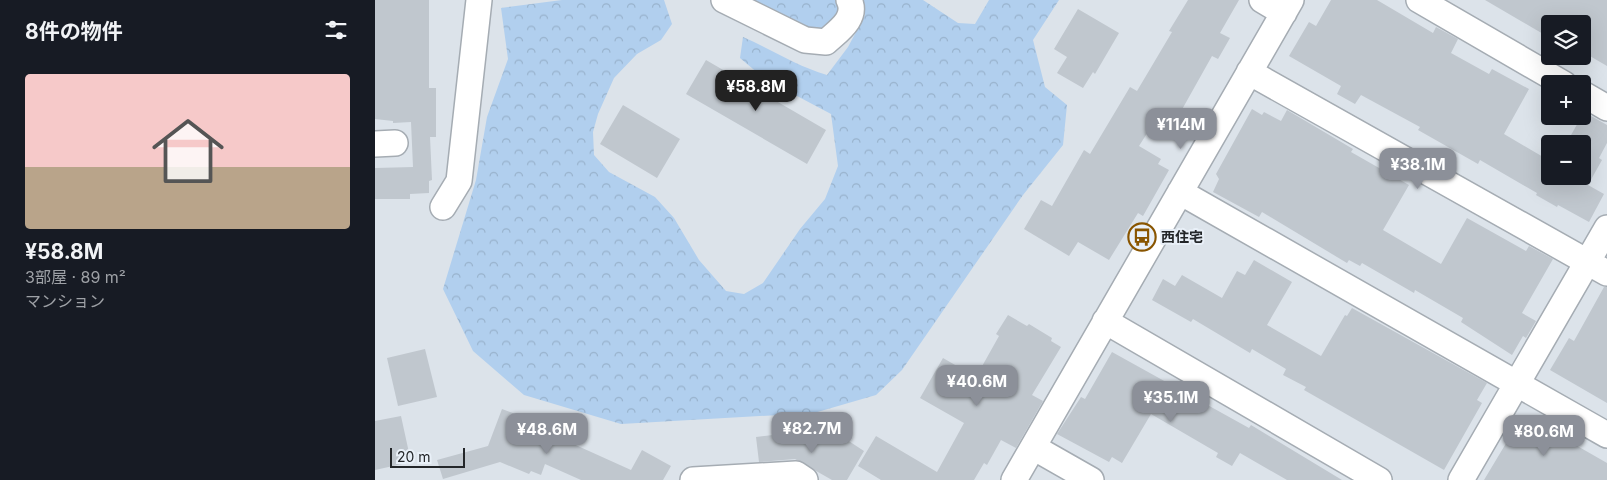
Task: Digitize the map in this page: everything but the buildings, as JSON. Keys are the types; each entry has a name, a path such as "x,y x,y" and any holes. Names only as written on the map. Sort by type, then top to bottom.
{"street":[{"path":"443,207 459,181 479,0"},
{"path":"724,0 805,40 826,42 849,22 852,5 849,0"},
{"path":"1014,480 1287,6 1262,0"},
{"path":"1419,0 1548,75"},
{"path":"1249,72 1597,267"},
{"path":"1591,99 1607,108"},
{"path":"1180,192 1607,435"},
{"path":"1461,480 1517,383 1597,267 1607,228"},
{"path":"1105,321 1379,480"},
{"path":"1033,446 1091,480"},
{"path":"693,480 796,474 805,480"}],"green space":[{"path":"562,0 664,0 672,24 661,40 637,54 614,78 598,114 593,132 594,155 609,172 655,197 674,218 699,260 726,291 744,294 763,283 800,229 825,199 838,166 831,114 765,79 740,58 743,37 805,67 827,75 848,47 865,15 857,0 923,0 958,23 975,24 989,0 1059,0 1033,40 1045,87 1067,105 1063,145 1023,195 902,370 876,395 814,413 621,424 524,395 473,351 443,289 476,180 487,117 508,59 501,8"},
{"path":"750,0 838,0 840,2 833,28 812,35"}],"place":[{"name":"西住宅","path":"1142,237"}]}
